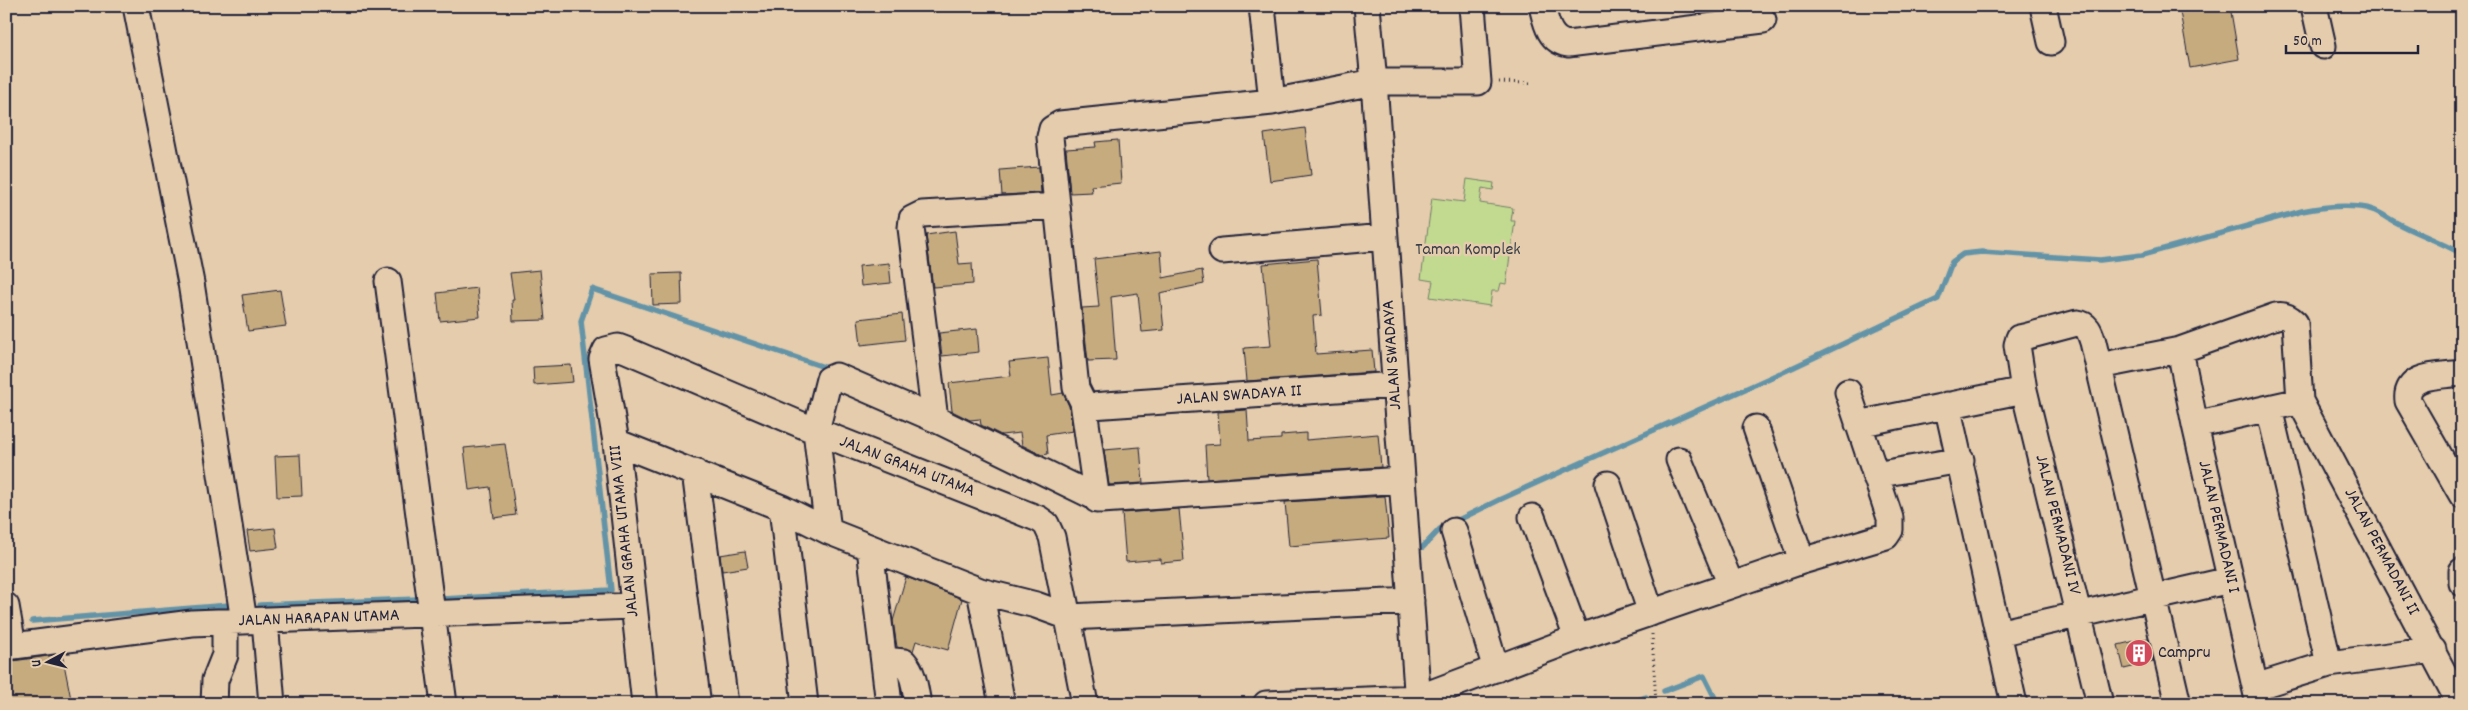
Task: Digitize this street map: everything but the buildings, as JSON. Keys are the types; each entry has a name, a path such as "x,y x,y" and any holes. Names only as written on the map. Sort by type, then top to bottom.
{"street":[{"path":"136,6 191,283 245,621 272,704"},
{"path":"1262,6 1272,102"},
{"name":"JALAN SWADAYA","path":"1367,6 1418,701"},
{"path":"1097,500 1083,402 1076,388 1050,137 1055,125 1272,102 1374,82 1478,82 1472,6"},
{"path":"1542,6 1550,33 1556,39 1568,44 1764,20"},
{"path":"2043,6 2050,42"},
{"path":"2314,6 2322,46"},
{"path":"935,419 910,228 912,219 922,214 1057,206"},
{"path":"1222,251 1385,237"},
{"path":"388,281 444,704"},
{"path":"2178,704 2099,366 2180,350 2276,316 2286,316 2295,323 2300,401 2195,425"},
{"name":"JALAN PERMADANI IV","path":"2099,366 2089,330 2082,324 2019,338 2017,345 2024,390 2100,704"},
{"name":"JALAN GRAHA UTAMA","path":"602,359 606,350 611,348 626,350 816,432 1039,519 1046,524 1052,537 1085,704"},
{"name":"JALAN PERMADANI I","path":"2180,350 2195,425 2257,695"},
{"name":"JALAN GRAHA UTAMA VIII","path":"602,359 616,442 632,606 644,704"},
{"path":"2462,373 2418,379 2412,383 2407,395 2408,401 2462,495"},
{"path":"828,532 816,432 827,385 836,376 844,377 935,419 1097,500 1402,480"},
{"name":"JALAN SWADAYA II","path":"1083,402 1091,406 1396,385"},
{"path":"1858,424 2024,390"},
{"path":"1266,704 1418,701 1577,638 1802,561 1886,536 1890,530 1890,518 1848,392"},
{"name":"JALAN PERMADANI II","path":"2300,401 2460,704"},
{"path":"1947,405 1961,460 2014,704"},
{"path":"2270,408 2329,664"},
{"path":"1756,428 1802,561"},
{"path":"616,442 782,508 828,532 980,591 1036,605 1069,617 1411,601"},
{"path":"1679,460 1731,585"},
{"path":"1875,475 1961,460"},
{"path":"695,472 725,704"},
{"path":"1608,484 1651,613"},
{"path":"782,508 805,704"},
{"path":"1532,517 1577,638"},
{"path":"1454,531 1496,669"},
{"path":"870,548 889,704"},
{"path":"2462,571 2462,583"},
{"path":"1998,634 2153,596 2230,580"},
{"path":"980,591 1002,704"},
{"path":"6,606 10,647"},
{"name":"JALAN HARAPAN UTAMA","path":"10,647 192,623 632,606"},
{"path":"214,704 215,680 225,655 245,621"},
{"path":"2257,695 2329,664 2433,650"},
{"path":"884,660 904,662 907,665 911,671 918,704"}],"path":[{"path":"1478,82 1530,83"},
{"path":"1651,613 1656,704"}],"green space":[{"name":"Taman Komplek","path":"1467,179 1494,183 1493,190 1482,188 1480,203 1513,208 1511,221 1515,221 1506,284 1501,283 1499,291 1492,291 1490,306 1430,297 1433,281 1421,279 1432,198 1464,202"}],"waterway":[{"path":"1423,547 1440,529 1501,499 1794,367 1938,299 1952,262 1963,254 1982,252 2100,260 2142,255 2302,211 2346,206 2374,211 2462,254"},
{"path":"442,599 611,590 581,321 592,289 830,369"},
{"path":"260,605 418,599"},
{"path":"32,621 230,605"},
{"path":"1664,691 1704,676 1718,704"},
{"path":"1627,704 1646,697"}],"place":[{"name":"Campru","path":"2139,653"}]}
